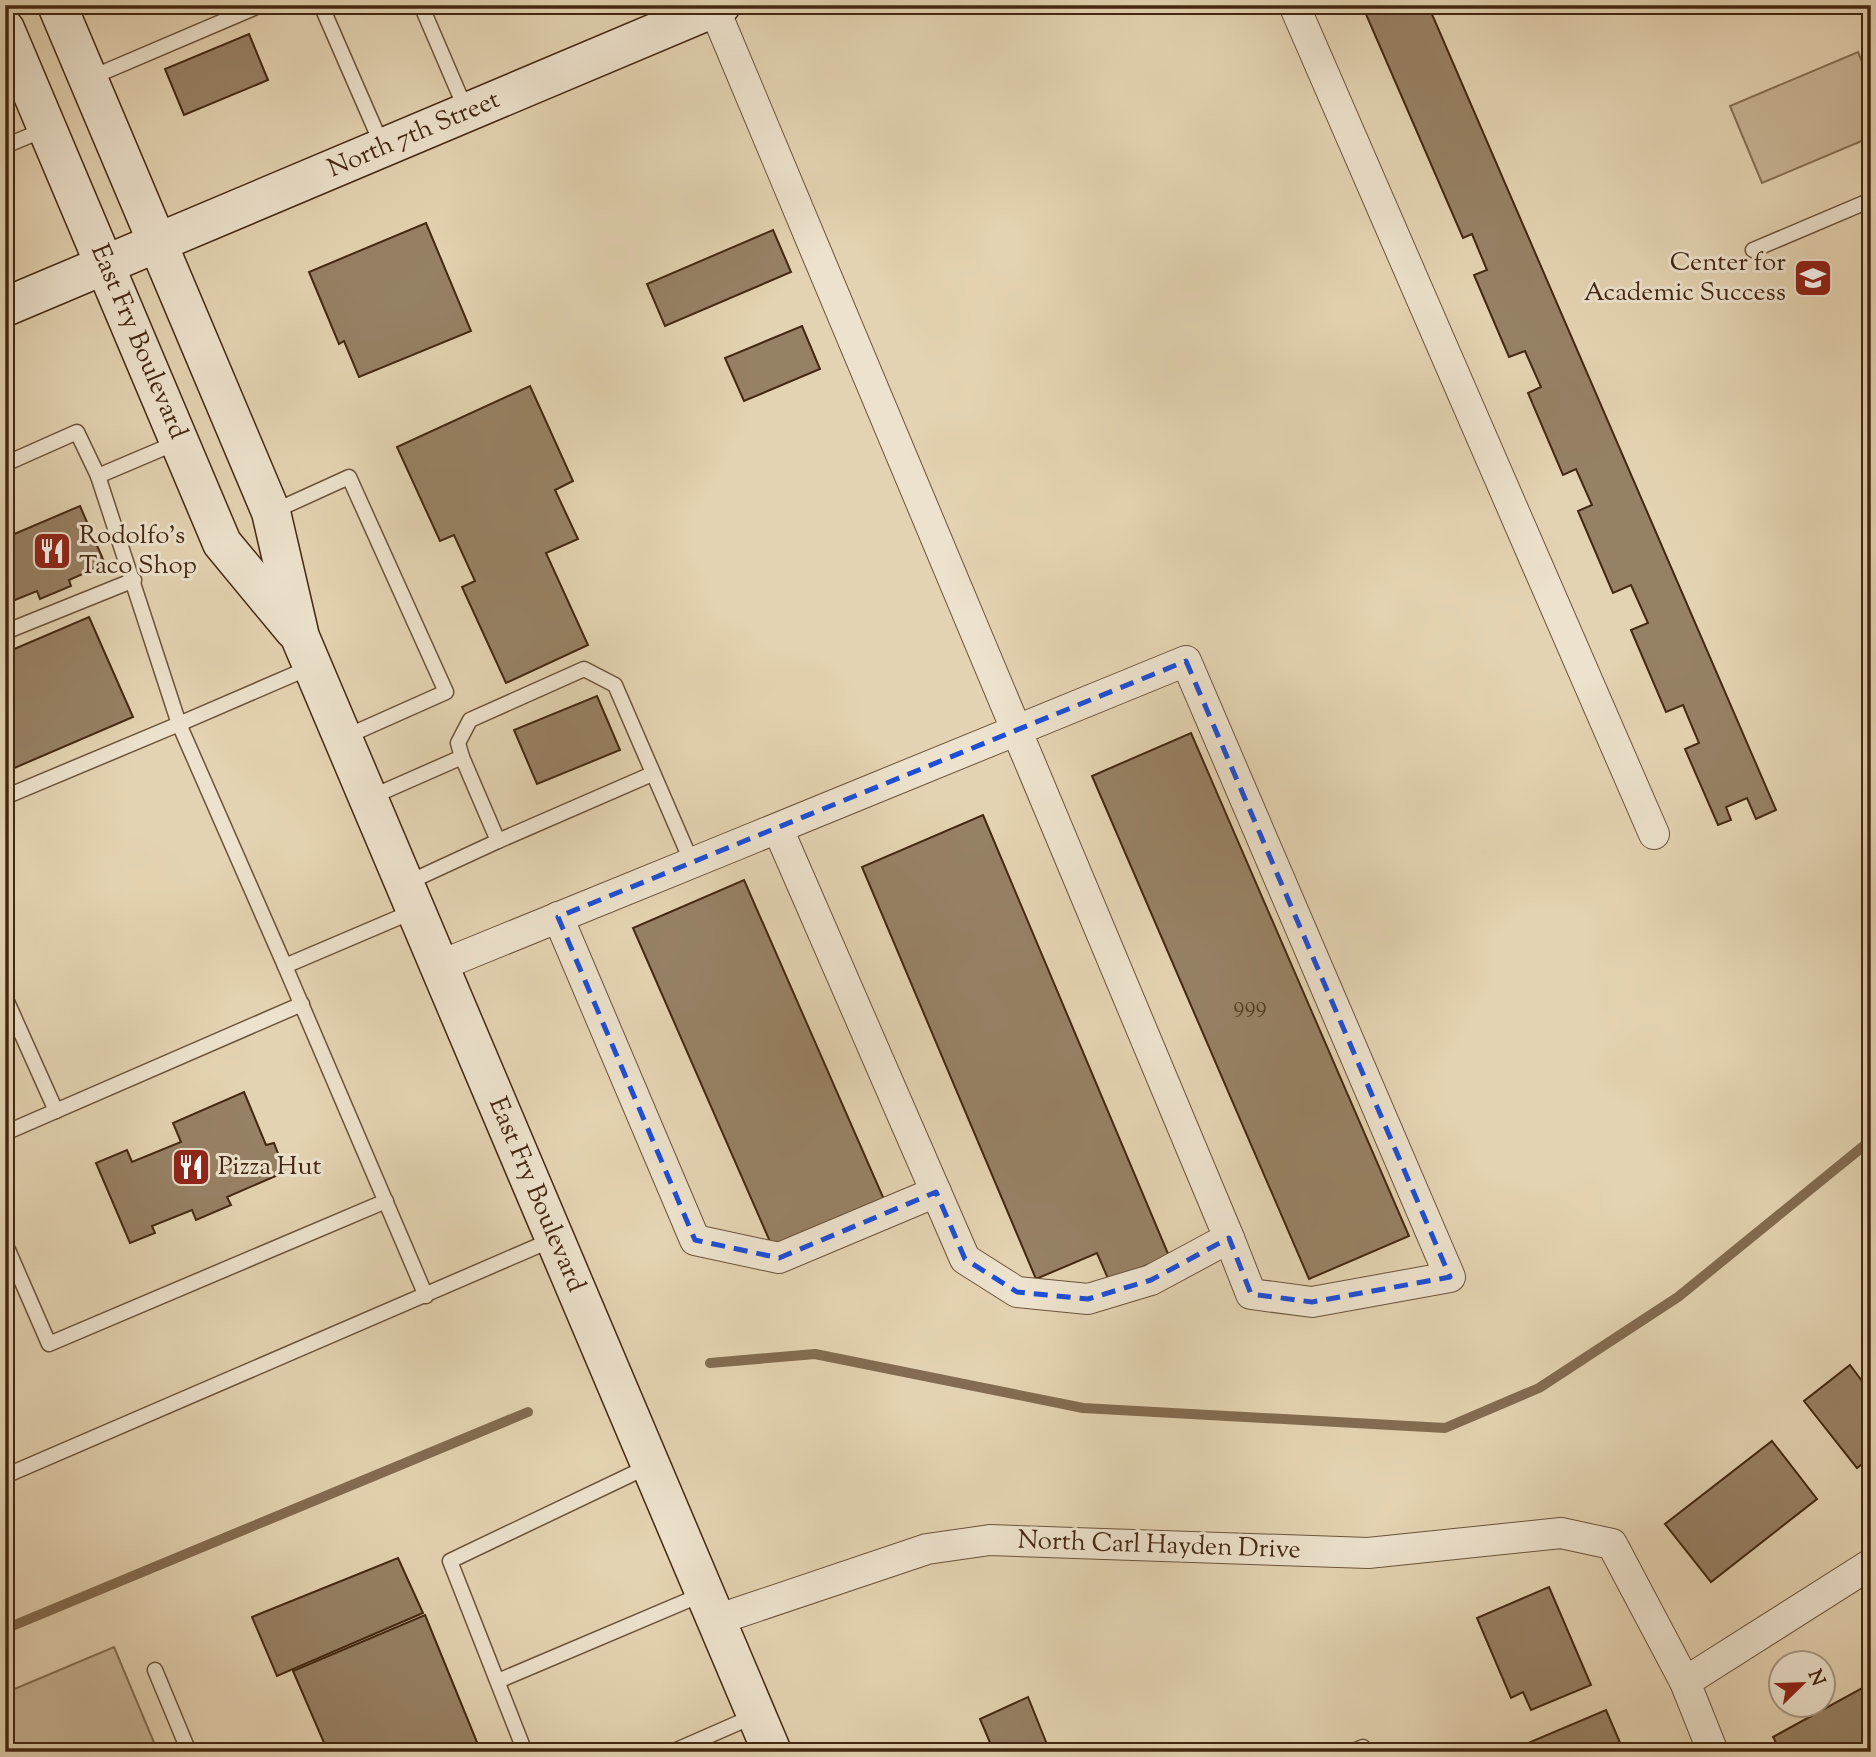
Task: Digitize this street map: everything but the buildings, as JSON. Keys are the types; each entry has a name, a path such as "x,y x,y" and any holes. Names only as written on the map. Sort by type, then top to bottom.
{"main road":[{"name":"East Fry Boulevard","path":"57,5 271,512 306,652 772,1752"},
{"name":"North 7th Street","path":"5,307 718,7"},
{"name":"East Fry Boulevard","path":"5,29 222,543 306,652"}],"street":[{"path":"1294,5 1654,834"},
{"path":"439,966 778,829 1016,731 1186,661 1450,1277 1312,1302 1251,1294 1016,731 718,7"},
{"path":"778,829 965,1259 1017,1292 1088,1298 1150,1280 1229,1238"},
{"path":"558,917 695,1240 779,1258 936,1192"},
{"name":"North Carl Hayden Drive","path":"710,1607 927,1549 990,1539 1368,1553 1561,1532 1612,1544 1685,1682"},
{"path":"1713,1752 1685,1682 1871,1564"}],"lane":[{"path":"89,78 261,5"},
{"path":"321,5 384,148"},
{"path":"421,5 467,113"},
{"path":"5,146 48,128"},
{"path":"1754,250 1871,200"},
{"path":"5,464 78,432 98,476 134,580 179,724 426,1296"},
{"path":"98,476 180,442"},
{"path":"271,512 349,477 446,692 342,738"},
{"path":"5,632 134,580"},
{"path":"5,797 179,724 306,652"},
{"path":"498,841 458,743 471,720 584,670 615,685 692,863"},
{"path":"368,799 462,757"},
{"path":"285,966 409,897 498,841 652,774"},
{"path":"5,997 56,1111"},
{"path":"5,1133 302,1004"},
{"path":"5,1243 49,1344 386,1201"},
{"path":"5,1476 554,1239"},
{"path":"525,1752 450,1562 650,1465"},
{"path":"498,1681 710,1607"},
{"path":"155,1670 189,1752"},
{"path":"672,1752 757,1715"}],"highlighted area":[{"path":"1186,661 1450,1277 1312,1302 1251,1294 1229,1238 1151,1280 1088,1299 1017,1292 965,1259 936,1192 779,1258 695,1240 558,917"}],"shaded area":[{"path":"1858,52 1871,83 1871,137 1762,183 1730,106"},
{"path":"114,1647 158,1752 5,1752 5,1693"}],"waterway":[{"path":"710,1363 815,1354 1083,1408 1445,1428 1539,1388 1678,1297 1871,1140"},
{"path":"5,1629 528,1412"}],"place":[{"name":"Center for Academic Success","path":"1813,278"},
{"name":"Rodolfo's Taco Shop","path":"52,551"},
{"name":"Pizza Hut","path":"191,1167"}]}
